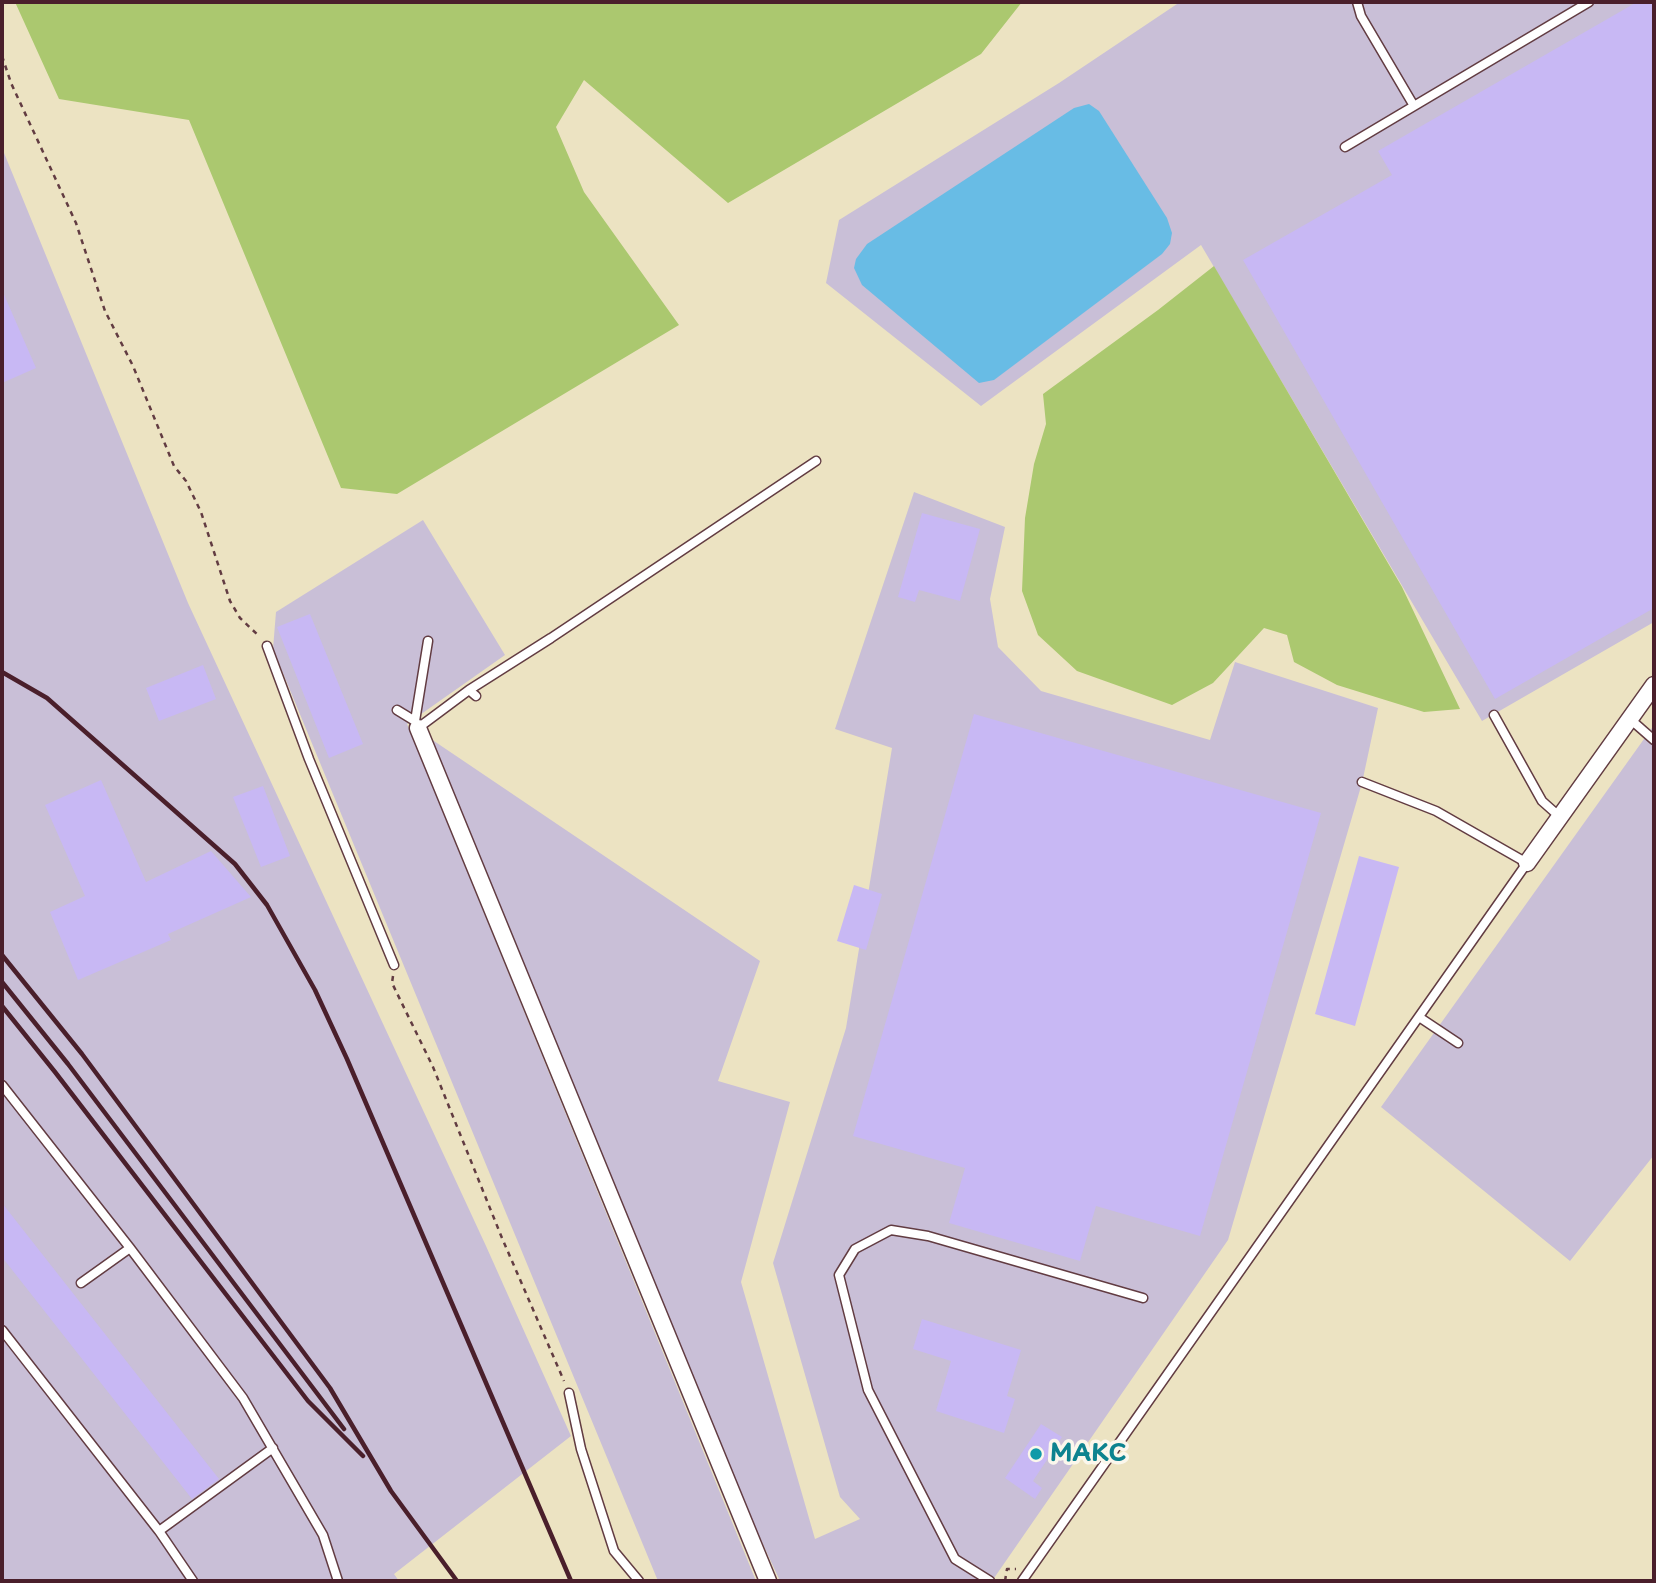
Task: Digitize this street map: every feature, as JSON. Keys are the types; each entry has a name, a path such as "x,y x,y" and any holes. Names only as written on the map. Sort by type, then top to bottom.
{"street":[{"path":"1527,863 1654,685"},
{"path":"416,725 768,1581"}],"lane":[{"path":"1357,2 1361,16 1415,106"},
{"path":"1345,147 1589,2"},
{"path":"416,725 472,693 816,461"},
{"path":"416,725 428,641"},
{"path":"267,646 309,759 394,965"},
{"path":"397,710 416,725"},
{"path":"1494,715 1542,801 1560,817"},
{"path":"1630,719 1654,740"},
{"path":"1022,1581 1527,863 1436,811 1362,782"},
{"path":"1419,1017 1458,1043"},
{"path":"2,1085 243,1398 323,1535 338,1581"},
{"path":"990,1581 955,1559 868,1390 839,1275 855,1250 891,1230 928,1236 1143,1298"},
{"path":"81,1283 130,1248"},
{"path":"2,1330 159,1531 193,1581"},
{"path":"569,1393 581,1449 614,1550 639,1581"},
{"path":"159,1531 273,1448"}],"path":[{"path":"2,56 11,83 76,223 105,311 133,366 174,466 186,481 201,512 216,552 218,571 230,601 240,618 267,646"},
{"path":"394,965 392,983 433,1067 502,1238 569,1393"}],"shaded area":[{"path":"1180,2 1654,2 1654,622 1482,721 1201,245 981,406 826,283 839,220 1059,83"},
{"path":"2,148 188,603 486,1246 571,1436 394,1574 399,1581 2,1581"},
{"path":"914,492 1005,527 990,599 998,647 1041,691 1210,740 1235,662 1378,708 1362,783 1228,1240 992,1581 780,1581 747,1510 431,739 760,961 718,1081 790,1102 741,1282 815,1539 860,1519 840,1497 773,1263 846,1028 892,748 835,729"},
{"path":"423,520 505,655 407,724 756,1581 658,1581 273,649 276,612"},
{"path":"1654,725 1654,1155 1570,1261 1381,1107"}],"green space":[{"path":"15,2 1022,2 981,54 728,203 584,80 556,127 584,192 679,325 397,494 341,488 189,120 59,99"},
{"path":"1214,266 1402,587 1460,709 1424,712 1337,685 1294,662 1287,635 1264,628 1213,683 1172,705 1077,671 1038,635 1022,591 1025,518 1034,464 1046,424 1043,394"}],"water":[{"path":"1089,104 1099,111 1167,218 1172,233 1170,244 1162,254 994,380 979,383 862,285 854,268 856,259 867,244 1074,108"}],"building":[{"path":"1637,2 1651,2 1654,7 1654,608 1495,699 1243,260 1392,175 1378,151"},
{"path":"2,290 36,368 2,383"},
{"path":"922,513 980,529 960,601 919,590 915,602 898,597"},
{"path":"310,614 363,744 329,758 277,627"},
{"path":"203,665 216,699 159,721 146,688"},
{"path":"974,714 1321,813 1200,1236 1096,1206 1080,1261 949,1223 965,1168 853,1136"},
{"path":"101,780 146,882 211,851 251,897 168,934 171,940 78,980 50,912 85,896 45,805"},
{"path":"263,786 290,856 261,867 233,797"},
{"path":"1359,856 1399,867 1355,1026 1315,1014"},
{"path":"854,885 882,894 866,950 837,941"},
{"path":"2,1203 219,1479 192,1499 2,1257"},
{"path":"922,1319 1021,1350 1007,1396 1015,1399 1004,1433 936,1411 951,1361 913,1349"},
{"name":"МАКС","path":"1041,1424 1062,1437 1033,1481 1042,1488 1035,1499 1005,1478"}],"railway":[{"path":"2,672 47,698 235,864 267,905 315,990 347,1059 571,1581"},
{"path":"2,955 82,1054 330,1388 391,1491 457,1581"},
{"path":"2,982 68,1064 344,1429"},
{"path":"2,1006 308,1401 363,1456"}],"place":[{"name":"МАКС","path":"1036,1454"}]}
